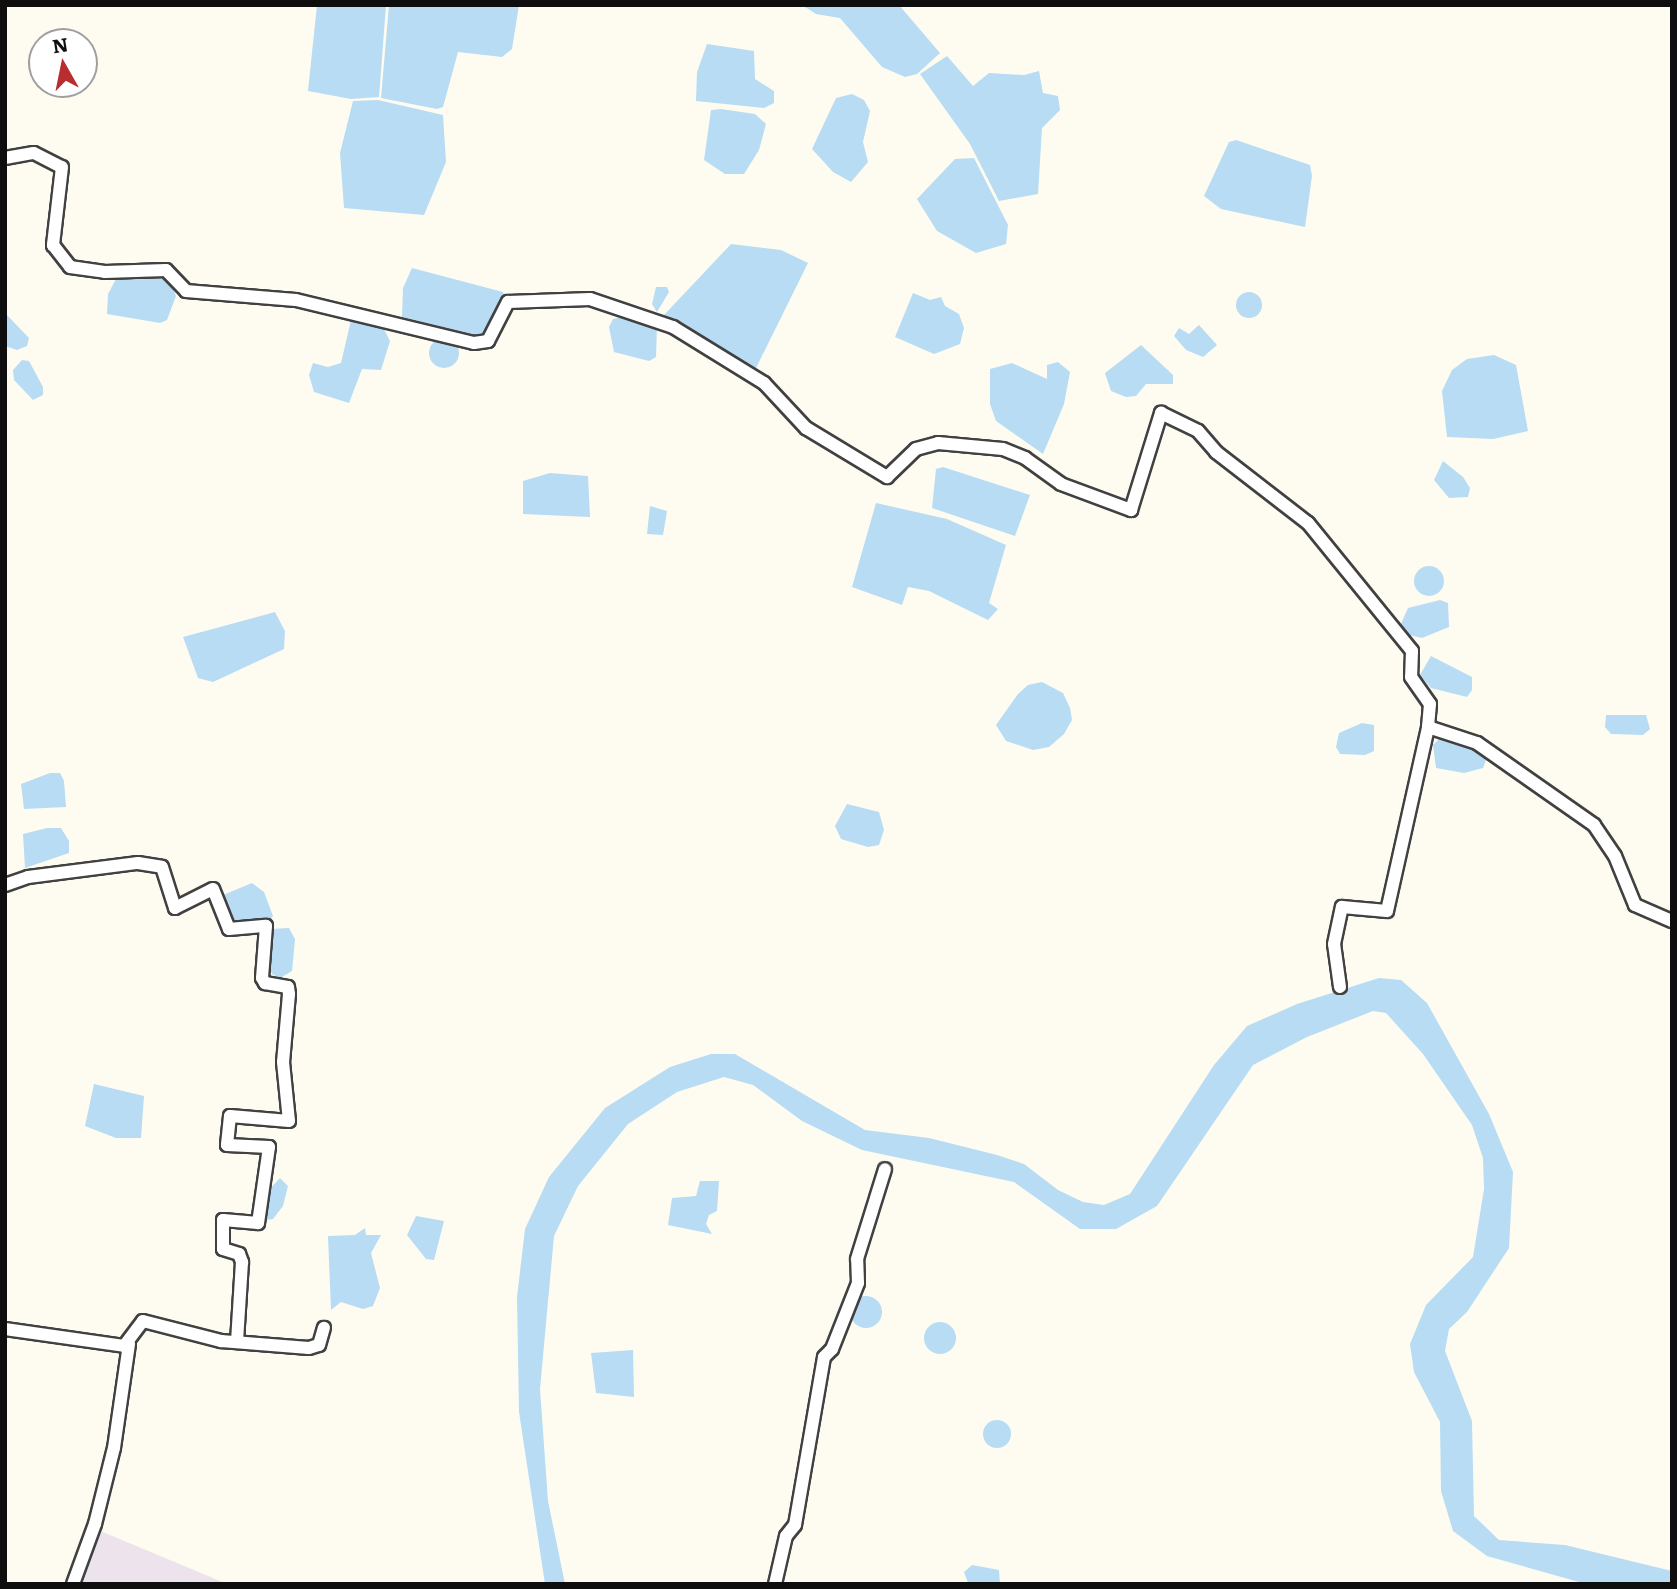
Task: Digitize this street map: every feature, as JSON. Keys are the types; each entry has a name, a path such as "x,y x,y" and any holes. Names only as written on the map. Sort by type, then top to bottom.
{"street":[{"path":"5,158 34,153 62,167 53,245 70,267 105,272 166,270 186,291 296,300 474,343 488,341 508,302 590,299 673,327 764,383 806,428 887,477 916,449 938,443 1003,449 1025,458 1062,484 1131,510 1161,413 1198,431 1216,452 1308,523 1412,652 1410,677 1430,704 1428,727 1387,911 1342,907 1334,944 1340,987"},
{"path":"1428,727 1477,743 1594,825 1615,856 1635,905 1672,920"},
{"path":"5,885 97,867 150,865 162,867 175,908 213,889 229,929 266,926 262,978 265,983 288,987 289,994 283,1062 289,1121 230,1116 227,1145 269,1147 258,1223 223,1220 223,1249 239,1254 242,1262 237,1341"},
{"path":"775,1584 786,1536 795,1524 824,1357 832,1349 858,1283 858,1259 886,1170"},
{"path":"73,1584 95,1524 114,1448 129,1344 143,1321 237,1341 309,1349 319,1345 324,1328"},
{"path":"5,1329 129,1344"}],"shaded area":[{"path":"98,1530 225,1583 77,1584"}],"water":[{"path":"317,5 386,5 379,97 351,99 308,91"},
{"path":"389,5 519,5 512,49 502,57 458,52 443,107 437,109 381,98"},
{"path":"802,5 899,5 940,53 917,74 905,77 882,67 840,18 816,14"},
{"path":"707,44 754,51 755,79 774,91 774,103 764,108 696,101 697,72"},
{"path":"947,56 973,86 989,73 1024,75 1039,71 1043,93 1058,96 1060,110 1042,128 1038,194 999,201 970,144 920,74"},
{"path":"852,94 864,100 870,111 863,142 868,162 851,182 833,172 812,149 836,98"},
{"path":"378,100 443,115 446,162 424,215 344,208 340,153 353,101"},
{"path":"711,110 755,114 766,124 759,150 744,174 725,174 704,160"},
{"path":"1236,140 1310,165 1312,176 1305,227 1221,209 1204,196 1229,142"},
{"path":"974,158 1008,225 1006,244 976,253 937,231 917,199 955,159"},
{"path":"731,244 781,250 808,263 756,368 664,315"},
{"path":"412,268 503,292 504,307 480,337 402,317 403,288"},
{"path":"159,276 170,282 176,296 167,320 160,323 107,314 108,294 116,279"},
{"path":"656,287 667,287 669,292 657,312 652,304"},
{"path":"1249,292 1258,296 1262,305 1258,314 1249,318 1240,314 1236,305 1240,296"},
{"path":"913,293 930,300 941,297 945,306 959,314 964,328 960,344 934,354 895,337"},
{"path":"5,313 29,338 27,346 17,350 5,346"},
{"path":"621,317 657,326 656,357 649,361 614,352 609,327 613,319"},
{"path":"365,319 383,327 390,341 381,370 362,369 349,403 314,392 309,375 313,363 328,367 341,363 351,320"},
{"path":"1199,325 1217,345 1203,357 1186,350 1174,336 1179,328 1189,334"},
{"path":"444,338 455,342 459,353 455,364 444,368 433,364 429,353 433,342"},
{"path":"1141,345 1173,375 1173,384 1146,384 1136,396 1126,397 1111,391 1105,373"},
{"path":"1494,355 1516,365 1528,431 1493,439 1447,437 1442,391 1452,370 1467,359"},
{"path":"22,360 29,361 43,387 43,395 33,400 14,380 13,370"},
{"path":"1058,362 1070,372 1064,404 1043,454 996,421 990,404 990,369 1012,363 1047,379 1047,365"},
{"path":"1443,461 1463,477 1470,488 1468,497 1449,498 1434,480"},
{"path":"943,467 1030,495 1015,536 932,508 936,469"},
{"path":"550,473 588,476 590,517 523,514 523,481"},
{"path":"876,503 947,519 1006,545 989,603 998,609 988,620 929,591 908,587 902,605 852,587"},
{"path":"650,506 667,511 663,535 647,534"},
{"path":"1429,566 1440,570 1444,581 1440,592 1429,596 1418,592 1414,581 1418,570"},
{"path":"1440,600 1448,603 1449,627 1422,638 1405,634 1400,626 1408,608"},
{"path":"275,612 285,631 284,649 213,682 198,678 183,637"},
{"path":"1431,656 1472,677 1472,690 1467,697 1431,688 1420,675"},
{"path":"1042,682 1063,693 1070,708 1072,720 1064,734 1049,747 1033,750 1006,741 996,725 1018,694 1028,685"},
{"path":"1606,715 1646,715 1650,729 1643,735 1611,734 1605,727"},
{"path":"1362,723 1374,725 1374,751 1365,755 1340,754 1336,747 1339,733"},
{"path":"1441,737 1480,751 1486,760 1483,768 1464,773 1436,768 1433,745"},
{"path":"50,773 60,773 64,781 66,807 24,809 21,784"},
{"path":"847,804 879,812 884,830 879,845 868,847 841,839 835,826"},
{"path":"47,828 61,828 69,841 69,853 25,868 23,834"},
{"path":"252,883 264,892 273,916 269,922 231,925 223,895"},
{"path":"289,928 295,939 292,971 280,978 272,974 267,958 271,929"},
{"path":"1379,978 1401,980 1427,1003 1489,1114 1513,1172 1509,1248 1467,1312 1449,1329 1445,1351 1472,1421 1474,1516 1499,1540 1565,1545 1672,1571 1672,1584 1586,1584 1487,1556 1453,1531 1441,1491 1440,1422 1414,1372 1410,1344 1426,1305 1473,1257 1484,1189 1483,1158 1472,1125 1423,1054 1386,1013 1373,1011 1307,1037 1253,1065 1157,1206 1116,1229 1080,1229 1014,1182 862,1150 802,1121 753,1085 724,1077 677,1092 628,1124 578,1186 554,1236 540,1389 548,1501 565,1584 545,1584 519,1412 517,1297 525,1229 549,1177 605,1108 670,1067 711,1054 735,1054 865,1130 929,1138 997,1155 1024,1164 1058,1190 1083,1202 1104,1205 1130,1194 1214,1065 1247,1026 1297,1004"},
{"path":"94,1084 144,1096 141,1138 116,1138 85,1126"},
{"path":"280,1178 288,1186 283,1206 273,1219 266,1220 266,1193"},
{"path":"700,1181 719,1181 717,1211 709,1215 706,1224 712,1234 668,1225 672,1198 696,1196"},
{"path":"416,1216 444,1221 434,1260 426,1259 407,1235"},
{"path":"365,1228 366,1235 381,1235 371,1253 380,1288 373,1306 363,1309 341,1302 331,1310 328,1236 355,1235"},
{"path":"866,1296 877,1301 882,1312 877,1323 866,1328 855,1323 850,1312 855,1301"},
{"path":"940,1322 951,1327 956,1338 951,1349 940,1354 929,1349 924,1338 929,1327"},
{"path":"633,1350 634,1397 596,1393 591,1353"},
{"path":"997,1420 1007,1424 1011,1434 1007,1444 997,1448 987,1444 983,1434 987,1424"},
{"path":"972,1565 999,1570 1000,1584 968,1583 964,1572"}]}
